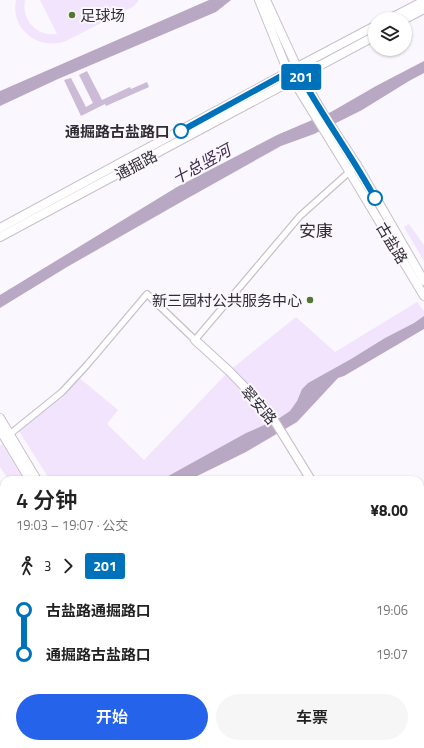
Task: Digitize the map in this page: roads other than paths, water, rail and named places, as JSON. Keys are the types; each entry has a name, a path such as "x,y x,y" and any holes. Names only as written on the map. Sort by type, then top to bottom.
{"main road":[{"name":"古盐路","path":"259,0 292,80 424,296"},
{"name":"古盐路","path":"266,0 296,68 357,166 424,281"},
{"path":"403,12 424,1"},
{"path":"412,15 424,9"},
{"path":"296,68 368,30"},
{"path":"301,76 368,40"},
{"name":"通掘路","path":"0,228 296,68"},
{"name":"通掘路","path":"0,237 301,76"},
{"name":"翠安路","path":"195,340 229,371 269,412 308,476"},
{"path":"0,418 5,438 34,476"},
{"path":"0,430 28,476"}],"street":[{"path":"5,438 62,392 147,294 195,340 300,216 349,171 357,166"}],"place":[{"name":"足球场","path":"72,15"},
{"name":"通掘路古盐路口","path":"181,131"},
{"name":"新三园村公共服务中心","path":"310,300"}],"district":[{"name":"安康","path":"316,231"}],"water label":[{"name":"十总竖河","path":"201,164"}]}
